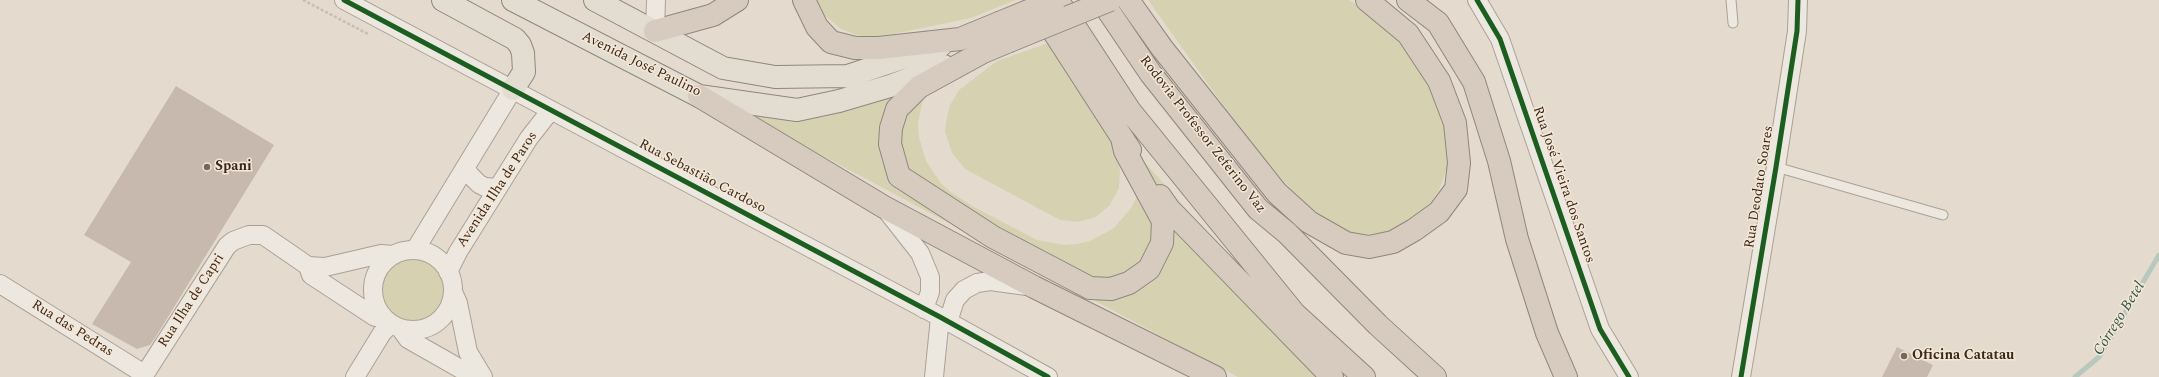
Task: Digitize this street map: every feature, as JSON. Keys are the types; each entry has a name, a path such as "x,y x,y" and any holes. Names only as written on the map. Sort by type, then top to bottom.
{"highway":[{"path":"655,31 713,15 737,0"},
{"path":"804,0 817,27 832,42 855,48 880,48 1003,33 1110,0"},
{"path":"1033,0 1169,209 1332,377"},
{"path":"1122,138 1125,151 1164,221 1162,243 1149,269 1129,283 1111,289 1090,288 993,237 899,176 890,144 891,128 897,109 919,87 983,52 1003,33 1056,0 1130,111 1294,313 1364,377"},
{"name":"Rodovia Professor Zeferino Vaz","path":"1101,0 1152,74 1258,209 1287,233 1378,325 1435,377"},
{"path":"1128,0 1162,48 1277,193 1309,222 1346,243 1369,247 1393,242 1414,230 1439,212 1456,189 1459,163 1455,123 1439,81 1408,34 1374,4 1367,0"},
{"path":"1408,0 1438,23 1474,82 1498,161 1517,239 1547,333 1566,377"},
{"path":"699,96 884,207 1034,287 1215,377"}],"main road":[{"path":"444,0 515,39 520,45 523,53 524,72 513,90"},
{"name":"Avenida José Paulino","path":"513,0 699,96 797,110 839,101 890,86 983,52"},
{"path":"595,0 723,68 774,77 848,76 960,39"}],"street":[{"name":"Rua Sebastião Cardoso","path":"344,0 938,316 1048,377"},
{"path":"655,31 656,0"},
{"name":"Rua José Vieira dos Santos","path":"1477,0 1500,39 1600,329 1629,377"},
{"name":"Rua Deodato Soares","path":"1741,377 1797,31 1798,0"},
{"path":"415,250 513,90"},
{"name":"Avenida Ilha de Paros","path":"448,272 458,252 529,138 552,110"},
{"path":"466,167 469,174 479,184 485,187 498,188"},
{"path":"884,207 920,253 930,277 930,292 938,316 934,377"},
{"name":"Rua Ilha de Capri","path":"143,376 227,246 233,241 249,235 263,235 308,266"},
{"path":"394,255 379,268 374,278 374,299 392,323 408,339 473,376 483,377 468,352 458,303 453,292 448,272 434,256 415,250 394,255 382,254 325,267 308,266 311,275 376,317 392,323 421,329 431,326 446,312 453,292"},
{"path":"938,316 964,290 977,284 990,281 1034,287"},
{"name":"Rua das Pedras","path":"1,287 143,376"},
{"path":"355,377 382,333 392,323"}],"lane":[{"path":"1731,0 1733,23"},
{"path":"1776,167 1943,215"}],"path":[{"path":"303,0 370,35"}],"shaded area":[{"path":"815,0 1016,0 971,18 874,38 862,37 841,29 823,14"},
{"path":"1148,0 1349,0 1364,9 1399,40 1433,92 1446,129 1449,163 1439,190 1431,202 1421,213 1398,228 1385,232 1358,235 1345,233 1319,223 1240,129"},
{"path":"1051,42 1114,134 1120,170 1119,188 1110,205 1096,217 1078,222 1060,220 965,169 952,153 945,132 950,105 959,90 997,61"},
{"path":"902,89 923,99 918,124 919,137 926,161 940,182 949,191 976,208 1037,240 1064,245 1077,244 1090,241 1114,228 1131,208 1137,196 1140,183 1141,158 1243,273 1341,377 1238,377 744,114"},
{"path":"407,259 419,259 435,268 442,278 444,290 442,302 435,312 419,321 407,321 396,316 387,307 382,296 382,284 387,273 396,264"}],"building":[{"path":"176,86 274,145 155,338 150,345 137,349 92,324 131,262 84,235"},
{"name":"Oficina Catatau","path":"1897,347 1933,365 1927,377 1882,377"}],"waterway":[{"name":"Córrego Betel","path":"2075,377 2099,357 2159,255"}],"cycle path":[{"path":"344,0 940,317 1048,377"},
{"path":"1477,0 1500,39 1600,329 1629,377"},
{"path":"1741,377 1797,31 1798,0"}],"place":[{"name":"Spani","path":"207,167"},
{"name":"Oficina Catatau","path":"1904,356"}]}
